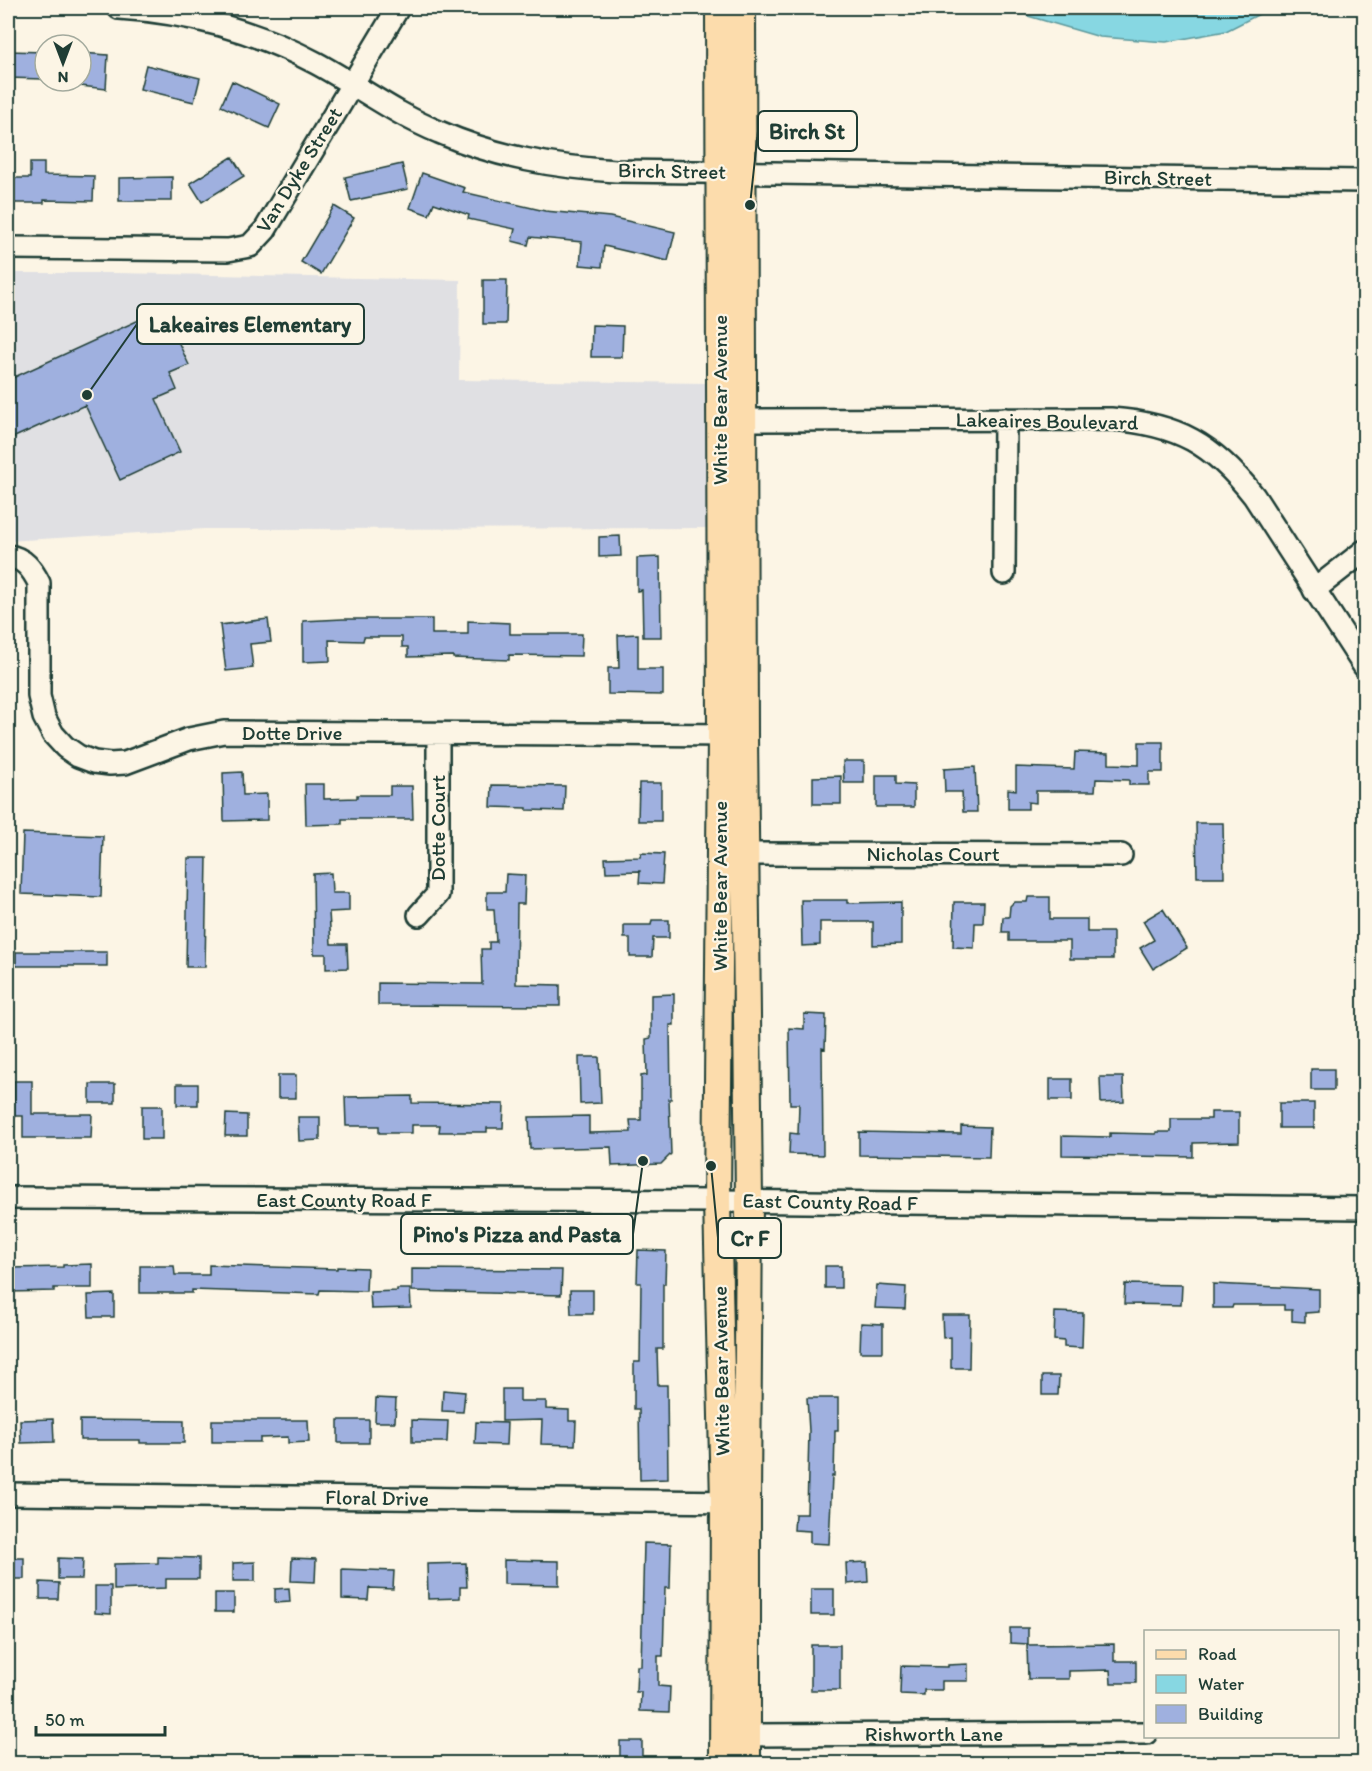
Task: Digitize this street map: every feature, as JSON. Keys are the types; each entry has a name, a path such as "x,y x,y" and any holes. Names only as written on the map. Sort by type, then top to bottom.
{"main road":[{"name":"White Bear Avenue","path":"719,8 731,172"},
{"name":"White Bear Avenue","path":"735,1502 717,1201 732,735 731,172 742,8"},
{"name":"White Bear Avenue","path":"723,1764 735,1735 735,1502 749,1202 745,854 732,735"},
{"name":"White Bear Avenue","path":"735,1735 747,1764"}],"street":[{"name":"Birch Street","path":"119,8 181,16 225,26 305,58 400,113 438,132 479,148 524,161 569,168 616,171 1365,181"},
{"name":"Van Dyke Street","path":"8,248 228,250 250,246 265,230 398,8"},
{"path":"1004,573 1005,419"},
{"name":"Lakeaires Boulevard","path":"731,420 1111,419 1139,421 1166,428 1189,437 1216,454 1234,471 1254,496 1365,666"},
{"path":"1314,590 1365,551"},
{"name":"Dotte Drive","path":"8,556 25,562 39,583 39,696 44,717 53,734 65,747 78,756 94,762 126,763 189,739 224,732 732,735"},
{"name":"Dotte Court","path":"418,915 438,894 438,734"},
{"name":"Nicholas Court","path":"745,854 1121,855"},
{"name":"East County Road F","path":"8,1198 717,1201 1365,1208"},
{"name":"Floral Drive","path":"8,1494 735,1502"},
{"name":"Rishworth Lane","path":"735,1735 1144,1733"}],"shaded area":[{"path":"8,273 460,280 459,380 709,383 711,528 205,529 8,541"}],"water":[{"path":"1015,8 1271,8 1226,31 1166,42 1100,37 1028,16"}],"building":[{"path":"8,51 33,52 33,79 8,78"},
{"path":"93,54 108,55 106,89 93,87"},
{"path":"146,65 200,78 194,102 140,89"},
{"path":"232,81 280,104 269,128 221,106"},
{"path":"232,157 244,176 202,202 190,183"},
{"path":"30,163 44,163 44,175 94,176 93,201 44,200 44,203 8,203 8,178 30,178"},
{"path":"402,164 408,189 351,201 345,177"},
{"path":"422,173 465,188 463,192 545,211 610,217 675,232 668,261 604,246 602,267 580,265 582,242 530,237 528,245 512,241 515,229 468,219 469,215 434,203 429,215 410,208"},
{"path":"172,177 172,201 119,201 119,178"},
{"path":"334,206 354,218 321,274 301,262"},
{"path":"483,280 507,280 506,324 483,324"},
{"path":"163,309 189,365 170,373 177,390 156,399 180,452 120,480 85,405 8,440 8,380"},
{"path":"592,325 623,326 622,357 591,357"},
{"path":"620,536 621,556 599,557 599,537"},
{"path":"660,557 661,637 643,637 642,590 637,591 637,558"},
{"path":"268,619 271,642 250,644 253,668 226,671 220,625"},
{"path":"432,619 432,634 468,634 468,621 510,623 510,634 582,634 581,656 509,655 509,660 453,658 453,656 408,657 408,647 402,647 402,637 364,637 363,641 329,640 330,661 303,662 303,621"},
{"path":"638,634 638,669 663,669 663,695 608,694 608,668 619,668 618,635"},
{"path":"1139,742 1163,742 1163,772 1149,772 1149,785 1129,785 1129,780 1096,779 1095,791 1036,791 1036,803 1028,802 1028,809 1008,809 1008,789 1016,790 1016,767 1074,769 1075,752 1109,753 1109,764 1139,765"},
{"path":"843,761 864,761 864,783 844,783"},
{"path":"975,767 977,812 963,812 962,792 945,792 944,769"},
{"path":"242,772 243,795 267,794 267,820 224,821 223,773"},
{"path":"876,775 896,775 896,784 914,785 914,807 876,807"},
{"path":"841,776 841,804 813,804 813,777"},
{"path":"639,783 661,783 661,821 638,821"},
{"path":"305,784 324,784 324,799 357,798 357,795 390,795 390,786 412,786 413,819 342,819 342,824 306,825"},
{"path":"492,785 565,786 564,811 491,807"},
{"path":"1196,823 1223,823 1224,877 1197,877"},
{"path":"23,833 103,836 101,897 21,894"},
{"path":"641,853 664,854 662,884 639,883 640,871 606,872 605,858 640,857"},
{"path":"188,858 207,858 205,967 186,967"},
{"path":"331,873 332,893 349,893 349,911 329,912 331,944 347,944 348,968 326,969 326,954 314,954 313,874"},
{"path":"506,874 525,875 524,904 517,904 516,984 560,985 560,1006 378,1005 378,983 482,984 481,949 489,949 489,942 496,942 494,909 487,909 487,892 505,892"},
{"path":"1028,897 1050,897 1050,919 1087,919 1087,932 1113,932 1113,959 1070,959 1070,941 1009,941 1009,932 1002,932 1003,917 1009,917 1010,906 1014,902 1027,902"},
{"path":"801,900 847,900 847,903 901,902 901,944 873,945 873,922 820,922 820,945 802,946"},
{"path":"954,902 984,902 983,923 975,923 974,948 953,947"},
{"path":"1163,909 1187,948 1153,969 1140,948 1154,940 1143,921"},
{"path":"652,920 669,920 669,938 653,938 652,957 630,957 630,938 624,938 624,925 651,925"},
{"path":"16,952 107,952 107,966 16,966"},
{"path":"674,994 674,1025 670,1025 671,1154 661,1164 612,1166 611,1147 530,1149 529,1117 589,1116 589,1133 631,1132 630,1120 641,1120 641,1076 647,1075 646,1039 651,1038 651,995"},
{"path":"804,1014 826,1015 825,1049 822,1048 823,1155 789,1154 790,1133 798,1134 799,1104 790,1104 789,1028 804,1029"},
{"path":"579,1057 599,1057 601,1103 580,1104"},
{"path":"1311,1069 1334,1069 1334,1090 1311,1090"},
{"path":"278,1075 296,1075 296,1098 278,1098"},
{"path":"1100,1077 1123,1077 1124,1102 1101,1103"},
{"path":"1050,1079 1072,1079 1072,1100 1050,1100"},
{"path":"14,1081 32,1081 32,1114 92,1114 91,1138 23,1138 23,1116 14,1116"},
{"path":"90,1084 115,1084 115,1103 90,1103"},
{"path":"177,1084 198,1084 198,1105 177,1105"},
{"path":"412,1096 412,1103 504,1104 503,1128 487,1128 487,1132 439,1132 440,1125 412,1125 412,1133 379,1133 379,1126 346,1126 345,1097"},
{"path":"1279,1103 1314,1103 1314,1128 1279,1128"},
{"path":"142,1106 162,1106 162,1139 142,1139"},
{"path":"1211,1112 1239,1112 1239,1142 1193,1143 1193,1157 1062,1155 1062,1136 1110,1137 1110,1133 1171,1132 1171,1119 1211,1119"},
{"path":"226,1114 247,1115 247,1136 225,1136"},
{"path":"298,1117 320,1117 320,1140 299,1141"},
{"path":"961,1126 990,1127 989,1157 859,1155 859,1132 961,1134"},
{"path":"638,1250 666,1251 665,1284 663,1284 663,1349 657,1349 658,1385 667,1385 668,1479 640,1480 639,1409 634,1409 634,1362 640,1362 641,1283 637,1283"},
{"path":"92,1264 92,1288 54,1288 54,1291 9,1292 9,1268"},
{"path":"209,1265 367,1268 366,1291 320,1290 319,1294 192,1290 192,1293 140,1293 140,1266 174,1266 175,1275 209,1275"},
{"path":"825,1266 841,1266 841,1288 825,1288"},
{"path":"412,1269 562,1270 561,1295 412,1291"},
{"path":"1125,1284 1182,1285 1181,1305 1124,1304"},
{"path":"1213,1284 1319,1289 1319,1312 1305,1313 1305,1322 1292,1321 1292,1310 1284,1310 1284,1305 1233,1305 1232,1308 1213,1308"},
{"path":"877,1285 906,1287 905,1309 875,1308"},
{"path":"397,1289 410,1289 411,1308 371,1309 370,1292 397,1291"},
{"path":"570,1290 593,1290 593,1314 571,1314"},
{"path":"114,1294 114,1317 89,1317 88,1295"},
{"path":"1055,1312 1083,1313 1082,1348 1064,1347 1064,1341 1054,1340"},
{"path":"942,1315 970,1315 969,1368 951,1368 951,1337 943,1338"},
{"path":"861,1323 883,1324 883,1352 860,1352"},
{"path":"1042,1376 1059,1376 1058,1395 1042,1395"},
{"path":"502,1389 520,1389 520,1401 546,1401 546,1409 569,1410 569,1421 576,1421 575,1445 541,1444 542,1420 502,1421"},
{"path":"443,1390 465,1392 463,1412 442,1411"},
{"path":"376,1398 396,1399 395,1422 375,1422"},
{"path":"807,1398 838,1398 838,1431 835,1431 829,1544 810,1543 810,1531 794,1530 795,1514 807,1514 809,1431"},
{"path":"53,1419 54,1442 21,1443 20,1420"},
{"path":"80,1420 184,1421 184,1443 80,1440"},
{"path":"212,1420 308,1420 309,1442 288,1443 288,1437 260,1438 260,1442 212,1442"},
{"path":"338,1420 369,1420 369,1443 338,1443"},
{"path":"412,1420 448,1421 447,1442 412,1442"},
{"path":"476,1422 507,1423 506,1445 475,1444"},
{"path":"644,1543 671,1544 670,1588 665,1588 663,1656 658,1656 658,1686 670,1687 669,1712 640,1711 641,1692 636,1692 637,1666 641,1666"},
{"path":"158,1557 199,1558 199,1579 166,1579 166,1588 114,1590 114,1564 158,1563"},
{"path":"8,1558 24,1558 24,1579 8,1579"},
{"path":"58,1558 83,1559 82,1579 58,1579"},
{"path":"292,1558 316,1559 315,1582 291,1581"},
{"path":"504,1560 559,1561 559,1585 504,1584"},
{"path":"255,1562 255,1581 233,1581 233,1563"},
{"path":"867,1562 868,1582 847,1584 846,1563"},
{"path":"466,1563 467,1587 460,1587 460,1598 428,1599 427,1564"},
{"path":"342,1569 394,1571 393,1589 369,1588 368,1600 342,1599"},
{"path":"40,1582 59,1583 58,1599 40,1599"},
{"path":"95,1586 111,1586 111,1614 95,1613"},
{"path":"289,1588 290,1602 275,1603 275,1589"},
{"path":"811,1589 834,1589 834,1615 811,1615"},
{"path":"215,1593 234,1593 234,1612 215,1612"},
{"path":"1010,1628 1028,1628 1028,1644 1010,1643"},
{"path":"1114,1644 1114,1661 1136,1661 1136,1683 1111,1683 1110,1670 1069,1671 1069,1679 1028,1679 1027,1645"},
{"path":"811,1645 840,1645 840,1690 811,1690"},
{"path":"968,1664 968,1681 942,1681 942,1690 924,1690 924,1695 900,1694 901,1666 948,1667 948,1665"},
{"path":"620,1741 642,1741 642,1760 620,1760"}],"place":[{"name":"Birch St","path":"750,205"},
{"name":"Lakeaires Elementary","path":"87,395"},
{"name":"Pino's Pizza and Pasta","path":"643,1161"},
{"name":"Cr F","path":"711,1166"}]}
